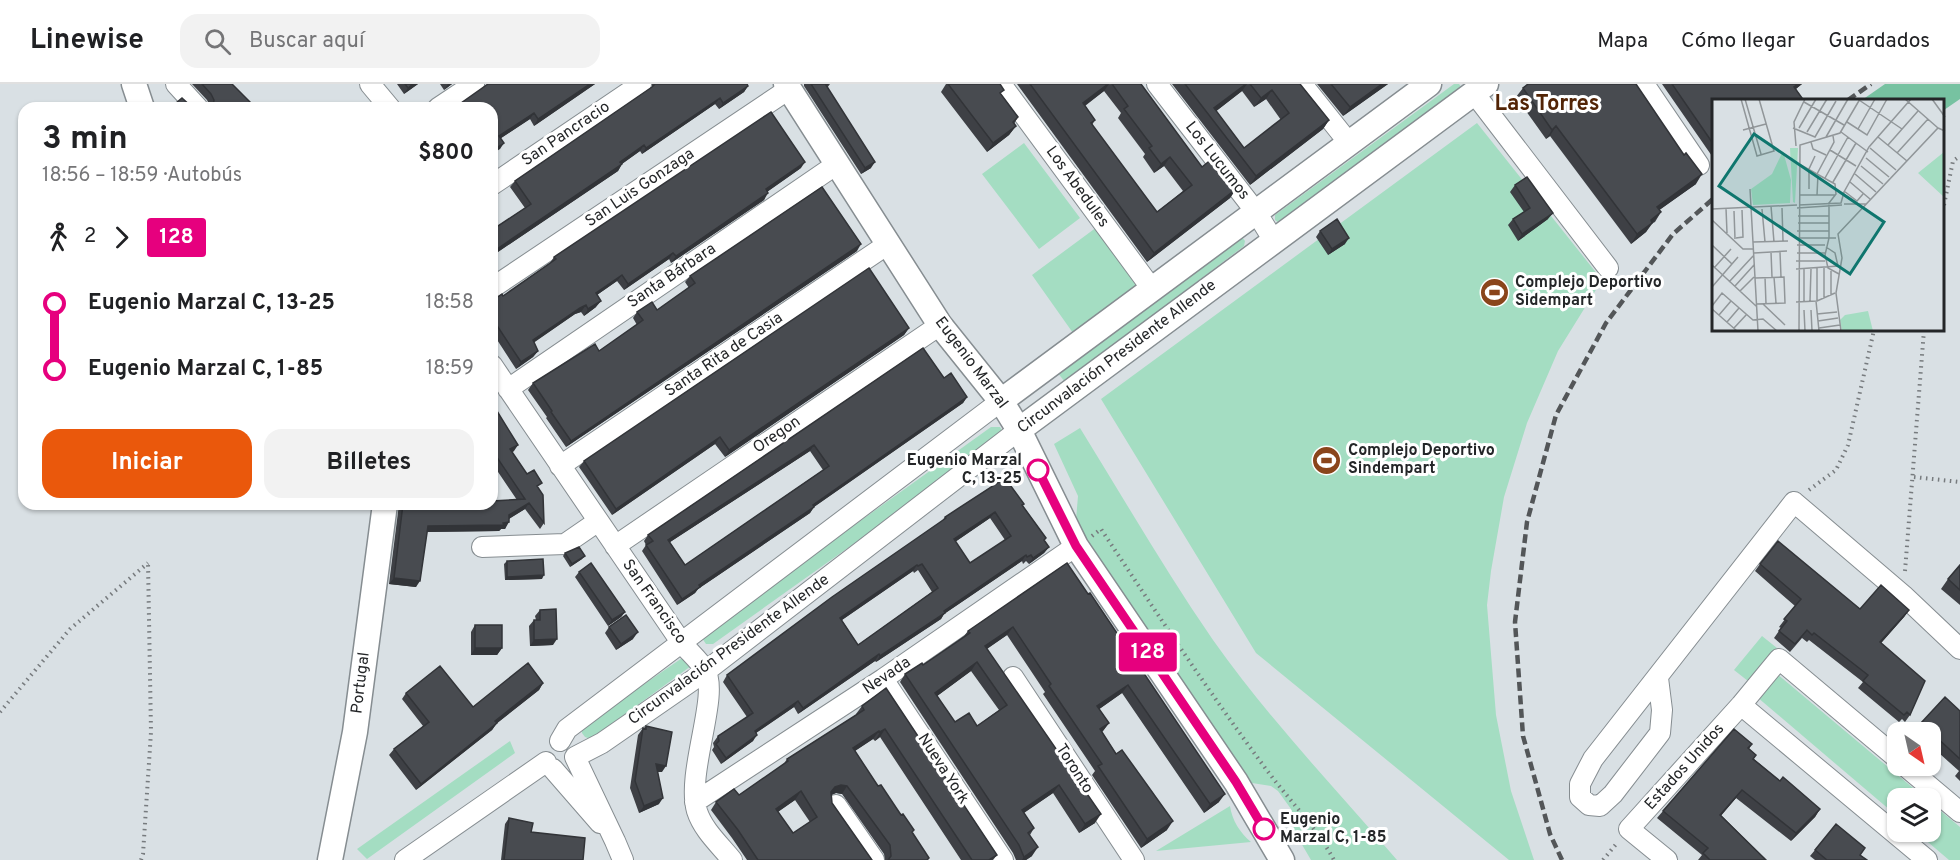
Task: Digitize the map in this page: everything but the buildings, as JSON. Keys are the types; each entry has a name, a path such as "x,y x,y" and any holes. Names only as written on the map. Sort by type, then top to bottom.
{"main road":[{"path":"134,84 140,102"},
{"name":"Circunvalación Presidente Allende","path":"1002,401 1429,84"},
{"name":"Eugenio Marzal","path":"787,86 940,325 1002,401 1019,430 1076,546 1236,782 1282,860"},
{"name":"Circunvalación Presidente Allende","path":"1019,430 1274,241 1475,87"},
{"name":"Portugal","path":"330,860 355,732 384,510"}],"street":[{"path":"176,84 192,102"},
{"path":"370,84 385,102"},
{"path":"447,102 474,84"},
{"name":"San Pancracio","path":"498,181 641,84"},
{"name":"Los Abedules","path":"1001,84 1152,289"},
{"name":"Los Lucumos","path":"1157,84 1256,212 1274,241"},
{"path":"1302,84 1349,143"},
{"path":"1644,84 1699,165"},
{"name":"San Luis Gonzaga","path":"498,284 787,86"},
{"path":"1475,87 1608,268"},
{"name":"Santa Bárbara","path":"508,388 837,164"},
{"name":"Santa Rita de Casia","path":"560,466 888,244"},
{"name":"Oregon","path":"615,546 940,325"},
{"name":"San Francisco","path":"498,374 597,522 681,642 706,671"},
{"name":"Circunvalación Presidente Allende","path":"1002,401 567,729 560,741 548,748 545,758 550,766 567,769 571,766 574,757 602,743 706,671 1019,430"},
{"path":"1658,678 1662,710 1660,733 1613,794 1600,806 1589,805 1580,797 1580,783 1593,759 1794,502 1903,594 1960,649"},
{"path":"482,547 565,544 597,522"},
{"name":"Nevada","path":"695,802 883,679 1076,546"},
{"name":"Estados Unidos","path":"1667,860 1629,829 1741,705 1779,659 1887,750"},
{"path":"706,671 709,690 695,776 695,802 702,823 732,860"},
{"name":"Toronto","path":"1014,678 1134,860"},
{"name":"Nueva York","path":"883,679 1003,860"},
{"path":"1741,705 1927,860"},
{"path":"560,741 572,748 574,757 623,860"},
{"path":"405,860 550,766 615,841"},
{"path":"1918,776 1960,812"},
{"path":"836,805 874,860"}],"path":[{"path":"1945,200 1953,161 1960,156"},
{"path":"1794,502 1836,470 1848,445 1874,332"},
{"path":"1903,594 1924,332"},
{"path":"1914,477 1960,482"},
{"path":"1076,546 1101,530 1184,654 1264,766 1323,840 1334,860"},
{"path":"0,712 70,629 148,562 151,732 141,860"}],"green space":[{"path":"1454,84 1459,84 1462,88 1279,223 1275,220 1275,215"},
{"path":"1885,84 1960,84 1960,99 1945,109 1945,99 1863,99"},
{"name":"Complejo Deportivo Sindempart","path":"1477,123 1602,280 1558,351 1527,423 1504,497 1487,605 1496,715 1511,791 1534,860 1509,860 1256,653 1101,399"},
{"path":"1024,143 1080,218 1039,249 982,174"},
{"path":"1097,227 1140,284 1073,333 1032,275"},
{"path":"1242,237 1245,241 1244,246 1065,382 1057,372"},
{"path":"991,427 1000,427 1003,432 1001,439 713,644 706,644 702,638 707,631"},
{"path":"1080,428 1145,535 1234,669 1279,725 1397,860 1311,860 1294,831 1291,809 1278,791 1271,786 1252,783 1086,541 1076,520 1078,496 1054,444"},
{"path":"1762,636 1777,648 1748,681 1734,670"},
{"path":"685,656 691,666 591,739 585,737 582,727"},
{"path":"1777,674 1887,766 1887,776 1899,776 1913,788 1887,788 1887,808 1757,697"},
{"path":"510,741 515,753 367,859 357,849"},
{"path":"1230,806 1237,826 1251,842 1156,851"},
{"path":"1941,811 1960,827 1960,860 1949,860 1928,842 1941,842"}],"railway":[{"path":"1849,99 1871,84"},
{"path":"1562,860 1550,834 1523,736 1515,622 1527,522 1556,415 1606,323 1673,234 1712,200"}],"bus line":[{"name":"128","path":"1038,470 1076,546 1236,782 1264,829"}],"place":[{"name":"Complejo Deportivo Sidempart","path":"1494,292"},
{"name":"Complejo Deportivo Sindempart","path":"1327,460"},
{"name":"Eugenio Marzal C, 13-25","path":"1038,470"},
{"name":"Eugenio Marzal C, 1-85","path":"1264,829"}],"district":[{"name":"Las Torres","path":"1547,104"}]}
